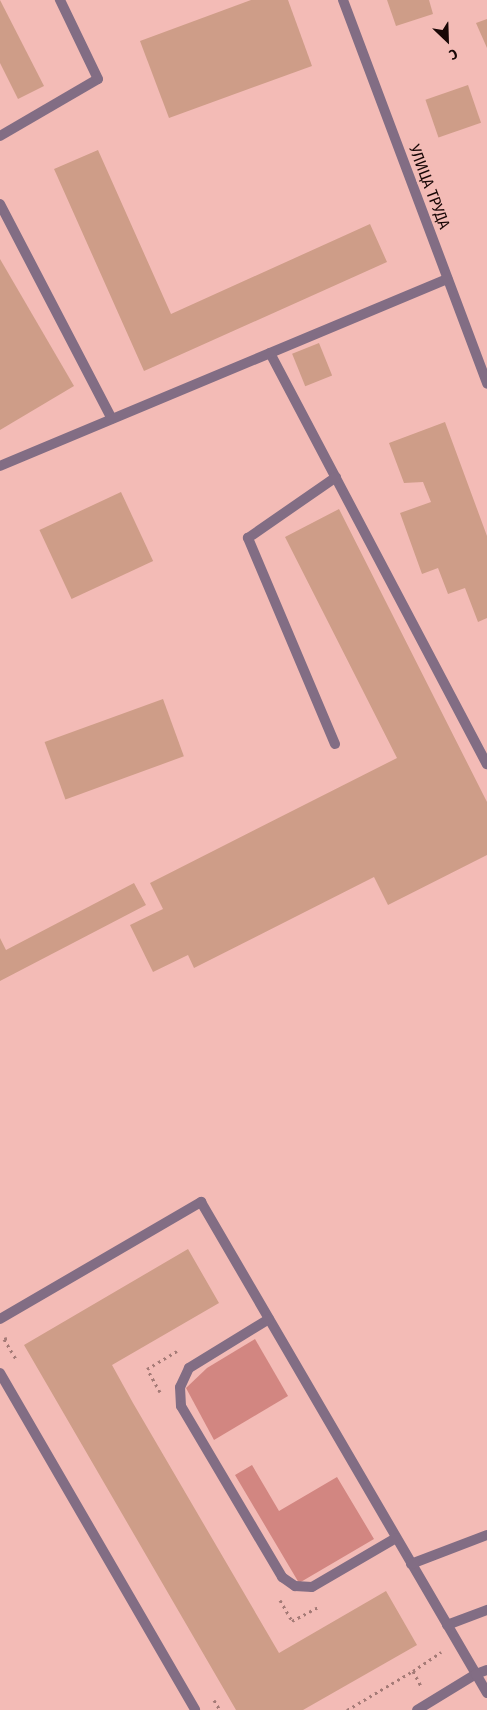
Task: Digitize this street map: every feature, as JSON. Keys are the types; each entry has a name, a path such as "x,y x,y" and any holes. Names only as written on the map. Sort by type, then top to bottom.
{"street":[{"path":"0,136 98,79 60,0"},
{"name":"УЛИЦА ТРУДА","path":"343,0 487,384"},
{"path":"0,204 112,419"},
{"path":"0,466 448,279"},
{"path":"270,353 487,764"},
{"path":"335,744 248,538 336,477"},
{"path":"0,1319 201,1202 487,1693"},
{"path":"269,1320 189,1368 180,1386 182,1406 282,1577 295,1586 312,1587 396,1538"},
{"path":"0,1373 195,1710"},
{"path":"411,1564 487,1535"},
{"path":"447,1625 487,1610"},
{"path":"417,1710 476,1674 487,1670"}],"path":[{"path":"347,1710 413,1671 430,1702"}],"shaded area":[{"path":"255,1339 288,1396 214,1440 186,1388 207,1368"},
{"path":"252,1465 279,1511 337,1477 374,1539 299,1583 235,1475"}],"building":[{"path":"0,0 44,86 18,99 0,63"},
{"path":"251,0 288,0 312,66 169,118 140,41"},
{"path":"387,0 429,0 433,14 396,26"},
{"path":"487,19 487,48 476,23"},
{"path":"468,85 481,123 438,137 425,100"},
{"path":"98,150 171,314 370,224 387,262 144,371 54,169"},
{"path":"0,259 74,386 0,430"},
{"path":"319,343 332,375 305,386 292,354"},
{"path":"445,422 487,536 487,618 478,622 465,588 448,594 438,568 422,574 400,513 431,502 423,482 404,483 389,443"},
{"path":"121,492 153,561 72,599 39,530"},
{"path":"339,509 487,802 487,855 388,905 374,877 194,968 188,955 153,972 130,925 163,909 150,883 397,758 285,537"},
{"path":"163,699 184,756 65,799 45,742"},
{"path":"134,883 146,905 0,981 0,938 6,950"},
{"path":"188,1249 219,1303 112,1365 133,1403 279,1653 386,1591 417,1645 303,1710 236,1710 24,1345"}]}
